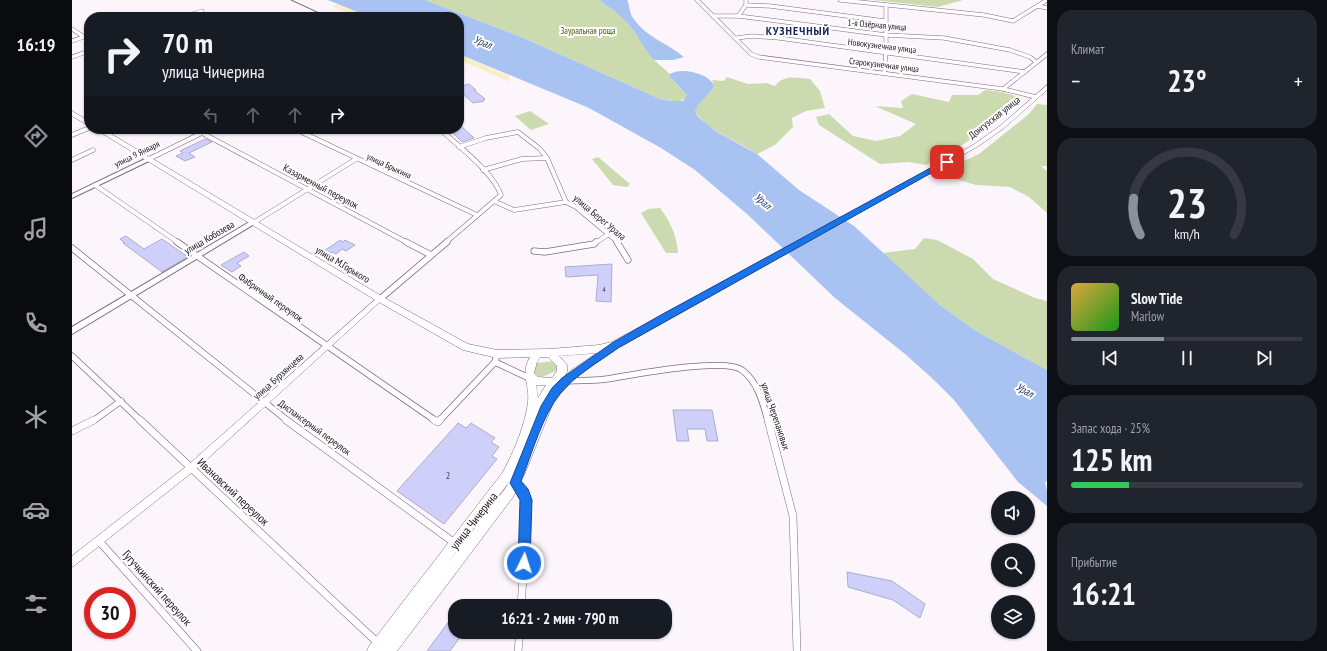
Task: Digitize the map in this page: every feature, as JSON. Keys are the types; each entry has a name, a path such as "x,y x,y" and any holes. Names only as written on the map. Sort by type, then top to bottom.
{"main road":[{"name":"Донгузская улица","path":"615,345 984,140 1047,87"},
{"path":"72,113 84,121"},
{"name":"улица М.Горького","path":"106,134 380,300 453,340 496,358 599,349 615,345"},
{"name":"улица 9 Января","path":"72,196 149,159"},
{"name":"улица Кобозева","path":"72,331 253,223"},
{"path":"545,380 615,345"},
{"path":"545,380 562,372 563,369 558,360 550,353"},
{"path":"538,354 531,362 545,380"},
{"name":"улица Чичерина","path":"381,649 493,515 515,483 532,438 535,415 544,396 545,380"},
{"name":"улица Чичерина","path":"381,649 456,544 489,503 513,465 532,408 533,391 545,380"}],"street":[{"name":"Старокузнечная улица","path":"697,0 737,38 751,54 759,57 1003,89 1036,97"},
{"path":"738,16 746,5 746,0"},
{"path":"840,0 984,15 1013,21 1047,0"},
{"path":"746,5 770,6 885,21"},
{"path":"884,73 886,53 886,5"},
{"path":"1038,6 1047,8"},
{"name":"1-я Озёрная улица","path":"713,16 738,16 886,35 944,38 992,46 1030,57 1036,62"},
{"path":"72,29 84,37"},
{"name":"Новокузнечная улица","path":"737,38 752,36 779,38 1025,72"},
{"path":"72,41 84,37"},
{"path":"72,58 84,53"},
{"path":"1003,89 1047,54"},
{"path":"1030,57 1042,58"},
{"path":"72,135 84,130"},
{"name":"улица Берег Урала","path":"459,147 486,138 518,132 540,149 547,158 566,202 576,207 609,234 622,247 628,260"},
{"name":"улица 9 Января","path":"149,159 200,134"},
{"name":"Казарменный переулок","path":"204,134 431,255"},
{"name":"улица Брыкина","path":"305,134 477,215"},
{"path":"445,134 483,170 501,192 494,201 514,210 566,202"},
{"path":"72,160 93,150"},
{"path":"483,170 522,159 547,158"},
{"name":"улица Кобозева","path":"253,223 356,159"},
{"name":"Фабричный переулок","path":"95,185 438,422 496,358"},
{"name":"улица Бурзянцева","path":"72,562 191,468 494,201"},
{"path":"534,251 545,252 594,244 609,234"},
{"name":"Диспансерный переулок","path":"72,248 266,402 276,412 456,544"},
{"name":"Ивановский переулок","path":"72,356 381,649"},
{"path":"496,358 545,380"},
{"name":"улица Черепановых","path":"545,380 605,379 658,370 726,365 742,369 752,378 760,394 776,445 793,516 797,651"},
{"path":"72,431 86,425 121,401"},
{"path":"515,483 524,493 526,500 526,535 521,599"},
{"name":"Гугучкинский переулок","path":"100,541 197,651"},
{"path":"518,651 519,639"}],"green space":[{"name":"Зауральная роща","path":"425,0 599,0 621,16 631,27 654,60 670,74 675,83 687,95 686,98 678,102 660,99 526,39 464,15 464,12 456,12"},
{"path":"873,0 963,0 938,7"},
{"path":"727,77 748,84 767,83 775,86 787,78 810,79 820,91 825,108 806,111 792,118 793,127 775,145 757,154 716,131 695,112 696,107 714,85 712,80 724,81"},
{"path":"985,90 1002,92 1022,98 1013,102 1007,111 984,130 955,150 926,165 908,162 880,164 819,125 816,117 829,114 853,136 876,141 900,136 916,124 875,106 903,108 901,101 912,94 949,102 952,95 978,95"},
{"path":"1037,104 1047,105 1047,166 1041,166 1047,171 1047,213 1029,197 1010,187 976,185 943,175 943,171 979,154 1029,114"},
{"path":"530,111 549,124 531,130 515,116"},
{"path":"598,157 630,184 627,187 613,185 592,159"},
{"path":"660,208 672,229 678,253 666,253 641,213 648,209"},
{"path":"924,238 937,240 973,259 993,279 1035,298 1047,301 1047,370 976,331 940,305 882,253 915,249"},
{"path":"554,361 558,364 556,371 542,377 533,374 536,363"}],"sand":[{"path":"339,4 358,12 345,12 332,6"},
{"path":"464,56 509,76 510,82 464,62"}],"water":[{"path":"328,0 425,0 456,12 358,12"},
{"path":"599,0 627,0 632,16 638,25 650,35 684,57 673,60 654,60 627,22"},
{"name":"Урал","path":"464,15 526,39 660,99 683,101 687,95 670,77 670,74 675,72 694,72 711,81 714,85 712,89 696,108 695,112 699,118 717,132 757,154 799,190 854,226 940,305 976,331 1047,370 1047,481 1045,482 1047,491 1047,506 1035,496 1035,491 1029,491 1018,482 954,400 934,380 905,354 835,298 747,214 695,170 661,148 589,108 464,56"}],"building":[{"path":"469,84 485,99 483,100 484,101 473,103 464,95 464,86"},
{"path":"464,129 474,138 462,142 454,134 464,134"},
{"path":"205,139 212,142 189,153 195,157 185,161 176,156 183,153 180,151"},
{"path":"126,236 144,249 162,239 188,257 162,272 123,243 125,243 120,239"},
{"path":"340,240 343,242 345,240 355,245 346,251 342,249 336,254 332,252 326,256 321,253"},
{"path":"244,252 249,256 237,263 241,266 232,272 221,265"},
{"path":"612,264 611,302 596,301 598,275 566,277 565,267"},
{"path":"673,410 712,410 718,441 707,441 705,429 687,429 689,441 677,441"},
{"path":"458,423 466,428 471,423 495,438 491,442 499,447 492,456 497,459 444,524 397,491"},
{"path":"847,572 892,581 925,604 920,618 893,600 848,587"},
{"path":"448,622 448,639 459,639 450,651 427,651"}],"railway":[{"path":"291,0 317,12"}],"district":[{"name":"КУЗНЕЧНЫЙ","path":"798,31"}],"route":[{"path":"524,563 526,500 524,493 515,483 545,409 556,391 565,381 615,345 947,162"}]}
